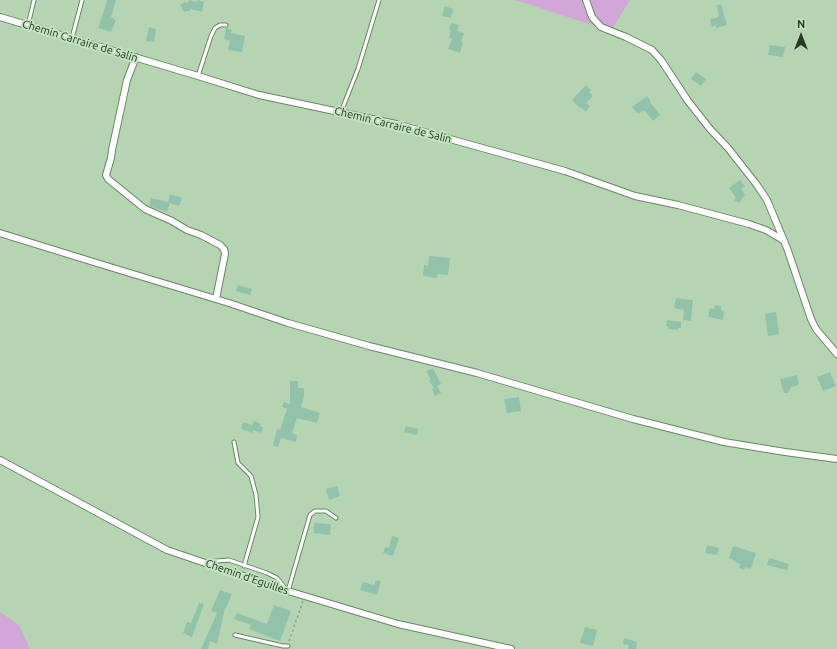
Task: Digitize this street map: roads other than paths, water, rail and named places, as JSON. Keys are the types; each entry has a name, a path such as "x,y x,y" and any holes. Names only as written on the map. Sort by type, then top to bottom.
{"street":[{"path":"586,0 592,17 601,27 648,47 661,60 688,101 757,185 767,200 816,329 837,354"},
{"name":"Chemin Carraire de Salin","path":"0,17 259,95 396,124 558,169 634,196 678,205 749,224 766,230 783,240"},
{"path":"136,57 127,80 111,158 106,175 108,179 145,209 172,221 187,230 201,235 220,245 224,249 226,254 216,299"},
{"path":"0,233 216,299 288,323 477,373 633,419 724,442 837,459"},
{"name":"Chemin d'Eguilles","path":"0,460 167,550 288,591 398,624 511,649"}],"lane":[{"path":"28,25 34,0"},
{"path":"72,38 82,0"},
{"path":"340,112 358,69 378,0"},
{"path":"198,76 215,28 220,25 226,25"},
{"path":"234,442 238,463 251,476 256,495 258,517 244,566"},
{"path":"288,591 310,515 315,511 326,511 336,518"},
{"path":"210,564 216,561 228,560 277,578 288,591"},
{"path":"235,635 288,646"}]}
